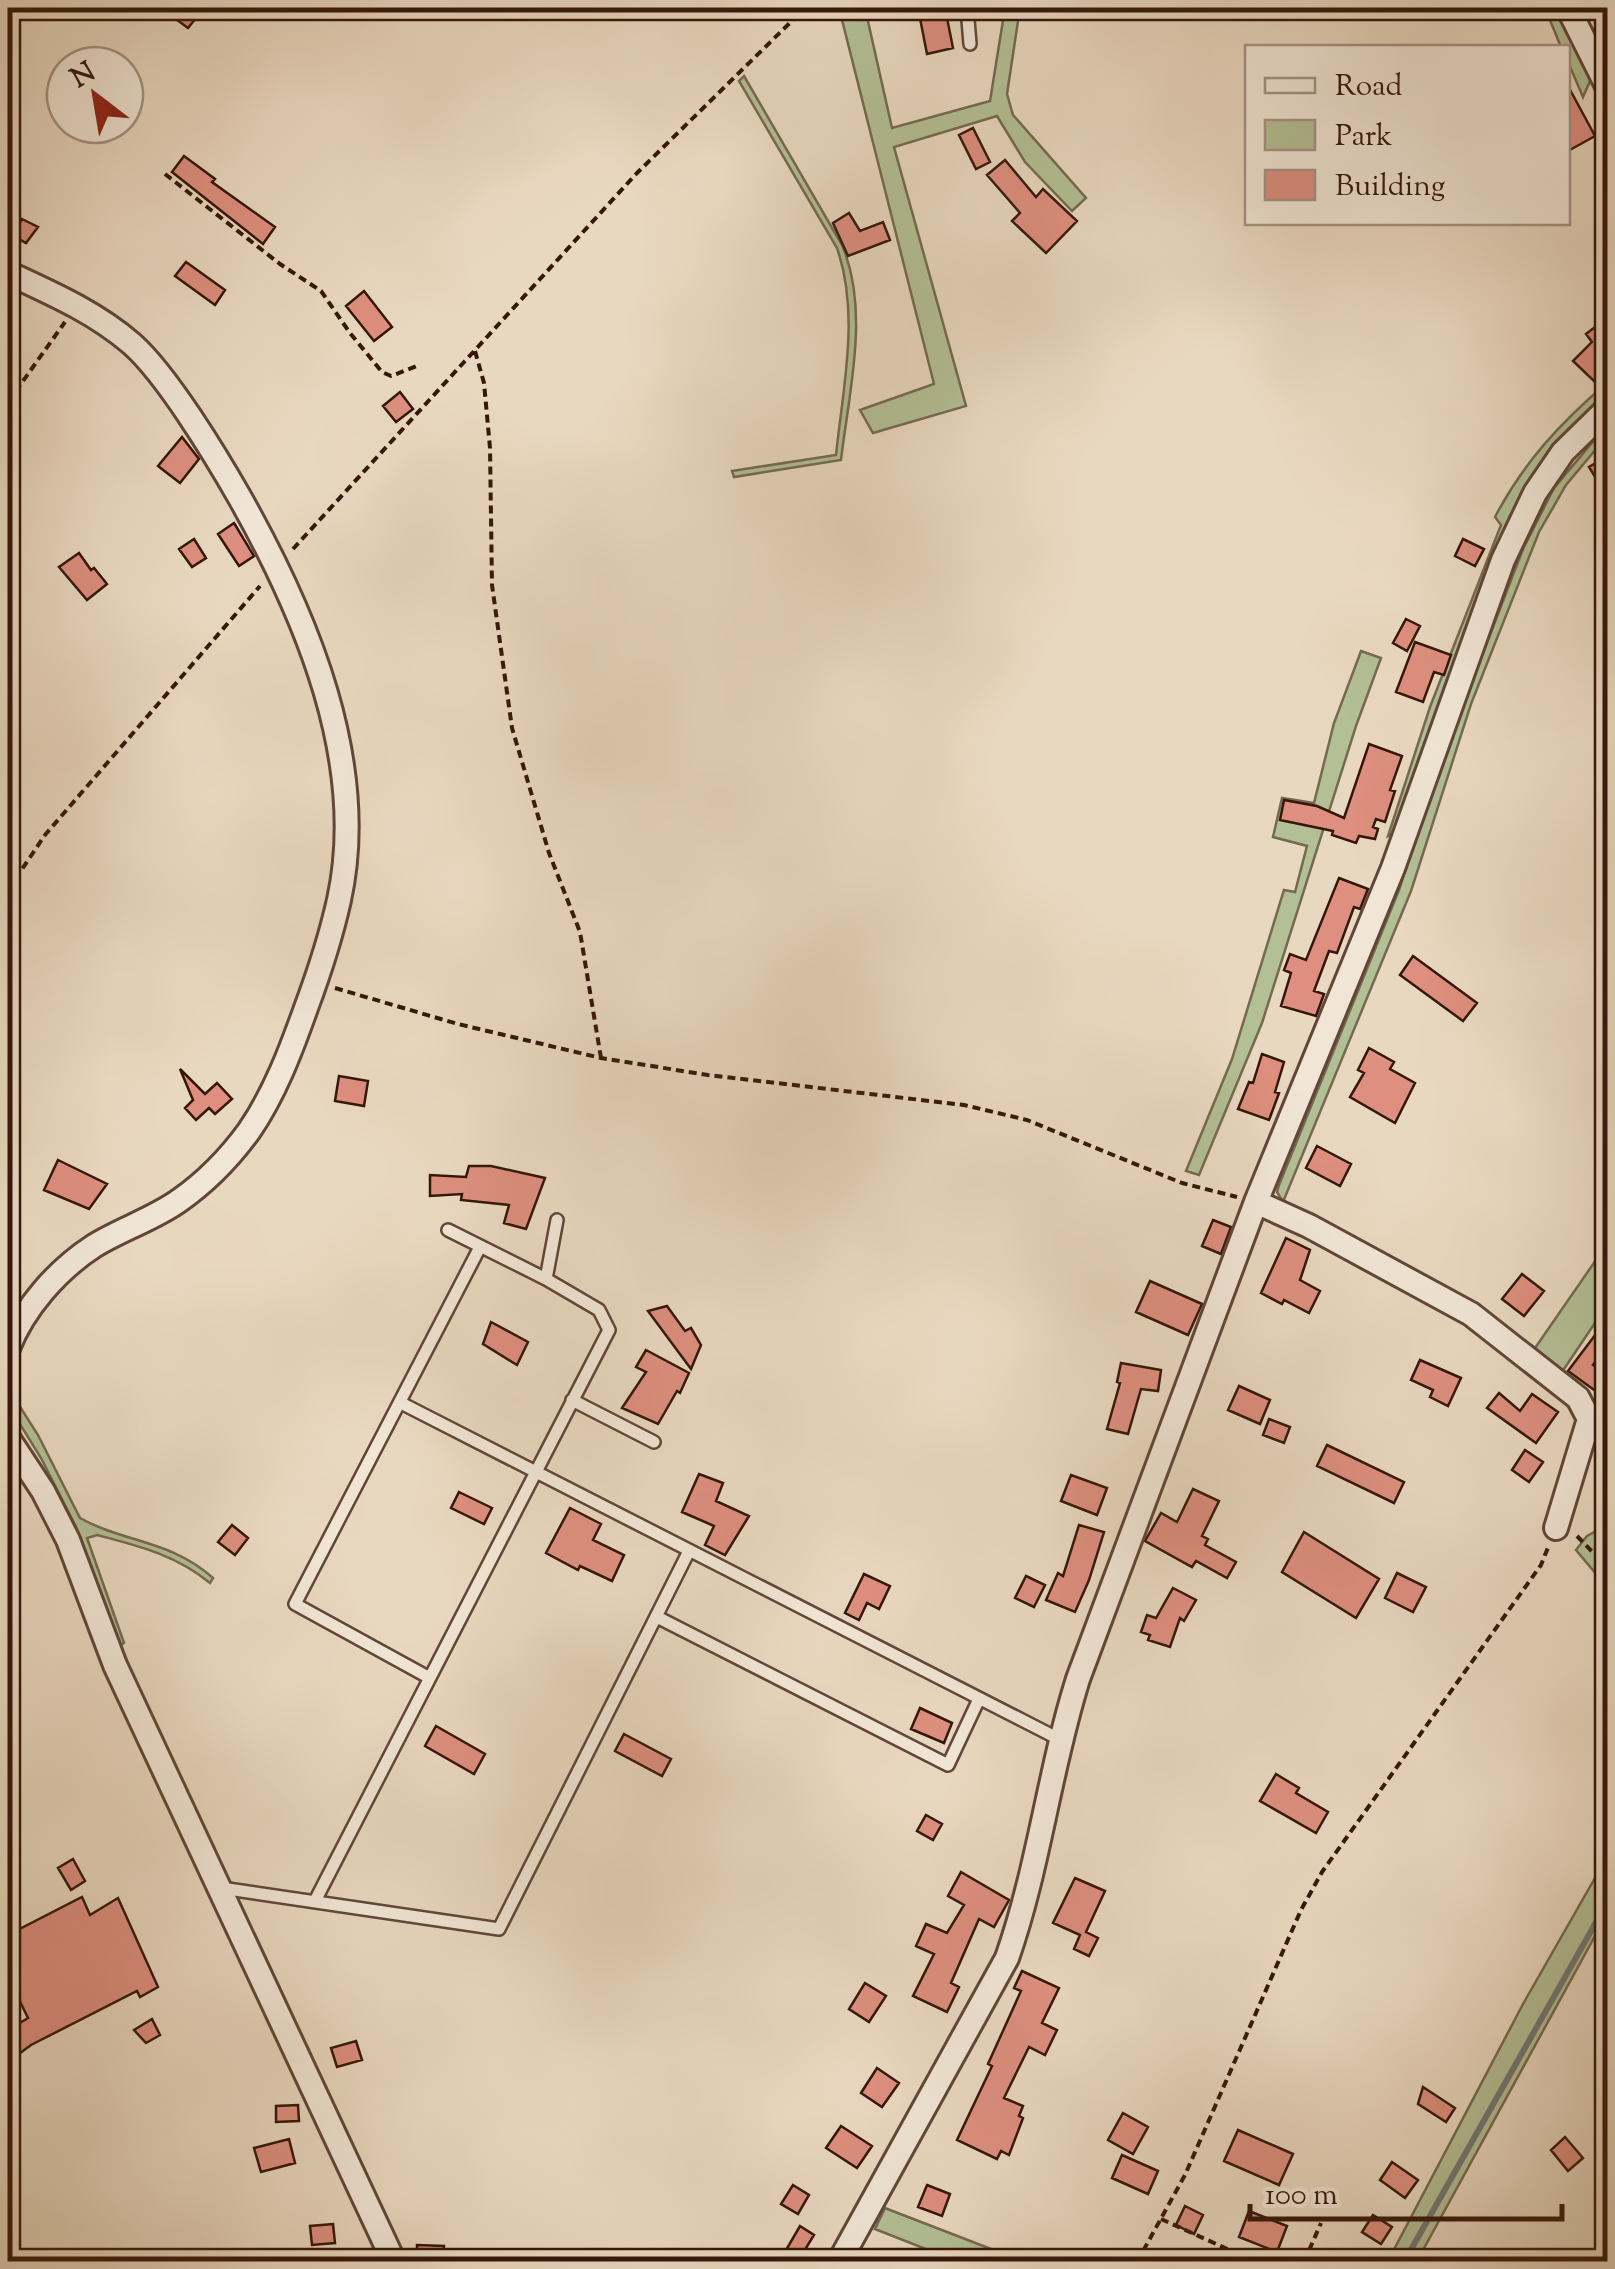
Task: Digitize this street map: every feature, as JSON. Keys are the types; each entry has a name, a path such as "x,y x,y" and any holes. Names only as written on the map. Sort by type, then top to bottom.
{"street":[{"path":"1568,8 1608,88"},
{"path":"8,273 74,305 128,340 156,371 224,471 278,565 308,639 341,756 345,793 340,897 316,982 268,1101 231,1155 203,1183 177,1202 93,1247 55,1277 16,1327 8,1348"},
{"path":"839,2262 1007,1958 1026,1904 1059,1740 1078,1678 1256,1202 1393,868 1504,560 1544,479 1564,452 1608,408"},
{"path":"1256,1202 1309,1226 1471,1314 1578,1398 1589,1420 1558,1523"},
{"path":"8,1438 43,1491 68,1540 114,1665 394,2262"}],"lane":[{"path":"966,8 970,44"},
{"path":"546,1279 557,1220"},
{"path":"315,1901 609,1330 599,1310 448,1230"},
{"path":"428,1677 295,1604 480,1247"},
{"path":"572,1400 654,1442"},
{"path":"401,1403 1059,1740"},
{"path":"221,1888 499,1929 690,1551"},
{"path":"657,1617 948,1765 979,1699"}],"path":[{"path":"8,890 45,835 278,565 637,172 805,8"},
{"path":"165,174 321,291 382,372 391,376 417,366"},
{"path":"8,402 62,328 74,305"},
{"path":"474,351 484,383 490,448 492,585 512,728 532,804 580,932 601,1058"},
{"path":"316,982 458,1024 601,1058 964,1105 1027,1120 1182,1183 1256,1202"},
{"path":"1137,2262 1184,2175 1301,1910 1322,1872 1541,1565 1558,1523 1608,1568"},
{"path":"1161,2218 1256,2262"},
{"path":"1304,2262 1321,2223"}],"green space":[{"path":"839,8 865,8 892,128 990,101 1005,8 1020,8 1007,94 1013,115 1086,198 1072,211 1025,162 997,116 894,147 966,406 873,433 860,410 934,384"},
{"path":"1545,8 1557,8 1589,73 1583,97 1570,67 1570,45 1560,45"},
{"path":"744,76 842,245 855,297 856,324 841,460 734,477 732,471 836,455 849,325 844,273 837,248 739,81"},
{"path":"1607,383 1607,395 1546,459 1400,830 1388,836 1430,707 1501,525 1495,517 1544,444"},
{"path":"1607,425 1607,436 1566,485 1539,532 1471,704 1411,891 1283,1202 1277,1192 1279,1185 1399,890 1434,780 1523,549 1554,488"},
{"path":"1361,651 1381,658 1262,1023 1199,1175 1186,1171 1232,1059 1284,890 1295,892 1307,846 1273,837 1282,798 1314,803 1334,723"},
{"path":"1607,1244 1607,1305 1562,1372 1533,1351"},
{"path":"21,1346 15,1371 17,1402 80,1518 181,1556 213,1578 210,1583 184,1565 142,1548 97,1535 87,1538 124,1643 117,1647 77,1529 18,1421 8,1393 8,1357"},
{"path":"1607,1525 1607,1587 1576,1550 1587,1536"},
{"path":"1607,1857 1607,1914 1417,2261 1388,2261 1523,2004"},
{"path":"885,2208 1022,2261 956,2261 875,2229"}],"building":[{"path":"161,8 204,8 188,28"},
{"path":"918,8 945,8 953,48 927,54"},
{"path":"1570,90 1595,136 1570,150"},
{"path":"973,128 990,162 976,169 959,135"},
{"path":"184,156 215,179 212,182 275,227 263,244 172,172"},
{"path":"1005,160 1036,197 1043,189 1077,221 1046,253 1012,221 1020,213 987,175"},
{"path":"849,213 860,231 883,222 890,240 848,256 833,223"},
{"path":"22,219 38,227 26,243 12,235"},
{"path":"186,262 225,290 215,305 175,276"},
{"path":"364,291 392,327 374,341 346,306"},
{"path":"1608,317 1608,368 1595,382 1573,361 1592,342 1586,334"},
{"path":"400,392 413,409 396,422 383,406"},
{"path":"182,437 199,459 180,483 158,466"},
{"path":"1608,456 1608,498 1589,467"},
{"path":"234,523 254,556 239,566 218,534"},
{"path":"194,539 206,558 192,567 179,549"},
{"path":"1463,539 1484,549 1475,566 1455,556"},
{"path":"79,553 107,584 87,600 59,567"},
{"path":"1406,619 1420,626 1407,651 1393,643"},
{"path":"1415,642 1451,655 1444,675 1434,672 1423,702 1396,692"},
{"path":"1369,744 1402,756 1390,790 1395,791 1385,822 1376,819 1373,827 1378,829 1375,839 1359,836 1356,843 1332,835 1333,831 1280,820 1284,800 1317,806 1344,818"},
{"path":"1339,878 1368,889 1360,909 1354,907 1337,953 1329,951 1314,991 1324,994 1316,1016 1281,1006 1291,973 1284,970 1290,954 1306,960"},
{"path":"1413,956 1477,1003 1463,1021 1400,975"},
{"path":"1369,1048 1394,1062 1390,1069 1415,1083 1395,1123 1350,1097 1364,1073 1358,1070"},
{"path":"1262,1054 1284,1062 1269,1120 1238,1109 1249,1082 1253,1083"},
{"path":"180,1069 205,1094 217,1083 232,1099 215,1114 209,1108 196,1120 185,1108 193,1100"},
{"path":"339,1076 368,1081 364,1106 335,1101"},
{"path":"1317,1146 1351,1164 1340,1186 1306,1168"},
{"path":"58,1160 107,1184 89,1209 44,1190"},
{"path":"469,1166 491,1166 545,1178 526,1229 504,1223 509,1205 461,1200 462,1194 430,1196 430,1175 466,1177"},
{"path":"1213,1220 1231,1227 1221,1254 1202,1246"},
{"path":"1286,1238 1310,1250 1300,1280 1320,1291 1309,1313 1261,1293"},
{"path":"1522,1274 1544,1291 1524,1316 1502,1299"},
{"path":"1150,1281 1202,1304 1188,1335 1136,1312"},
{"path":"667,1306 685,1331 691,1328 701,1345 691,1369 648,1311"},
{"path":"1608,1318 1608,1345 1593,1365 1608,1375 1608,1400 1568,1371"},
{"path":"491,1322 528,1342 517,1365 483,1344"},
{"path":"646,1350 689,1373 658,1424 622,1408 646,1372 636,1367"},
{"path":"1420,1360 1461,1378 1448,1406 1430,1397 1433,1390 1411,1380"},
{"path":"1121,1363 1161,1370 1158,1391 1141,1389 1128,1434 1107,1429 1120,1383 1117,1382"},
{"path":"1239,1386 1270,1400 1260,1424 1228,1410"},
{"path":"1499,1393 1520,1411 1532,1394 1558,1412 1536,1443 1487,1408"},
{"path":"1269,1419 1290,1427 1284,1443 1263,1435"},
{"path":"1327,1445 1404,1482 1394,1503 1317,1466"},
{"path":"1525,1450 1543,1462 1529,1482 1512,1470"},
{"path":"699,1474 723,1483 716,1501 749,1516 725,1555 705,1545 714,1526 682,1512"},
{"path":"1071,1475 1107,1488 1097,1515 1061,1501"},
{"path":"1193,1489 1219,1501 1202,1536 1208,1539 1205,1545 1236,1562 1227,1578 1196,1561 1192,1567 1145,1541 1161,1513 1177,1522"},
{"path":"459,1492 492,1508 484,1524 451,1508"},
{"path":"570,1508 601,1524 593,1540 624,1555 612,1581 580,1566 578,1570 546,1553"},
{"path":"232,1525 248,1538 235,1555 218,1542"},
{"path":"1079,1525 1104,1532 1075,1612 1046,1600 1058,1573 1063,1576"},
{"path":"1304,1532 1379,1579 1356,1618 1282,1572"},
{"path":"1397,1573 1426,1587 1413,1612 1385,1598"},
{"path":"864,1574 890,1586 879,1609 867,1603 859,1620 845,1613"},
{"path":"1026,1576 1045,1585 1034,1607 1015,1598"},
{"path":"1173,1588 1196,1600 1184,1621 1180,1618 1170,1647 1148,1640 1150,1635 1141,1632 1147,1615 1156,1618"},
{"path":"920,1708 952,1723 944,1743 911,1729"},
{"path":"436,1726 485,1754 474,1774 425,1746"},
{"path":"624,1734 671,1759 662,1776 615,1751"},
{"path":"1276,1774 1299,1788 1296,1793 1328,1812 1316,1833 1260,1801"},
{"path":"926,1815 942,1824 933,1840 917,1831"},
{"path":"73,1859 85,1881 71,1890 58,1868"},
{"path":"961,1872 1009,1900 994,1927 979,1919 951,1983 959,1987 947,2012 913,1996 934,1954 916,1946 926,1924 947,1933 964,1905 948,1896"},
{"path":"1075,1878 1105,1891 1086,1932 1098,1938 1089,1956 1074,1949 1080,1935 1053,1923"},
{"path":"82,1897 90,1915 118,1898 158,1987 140,1997 137,1991 31,2045 8,2062 8,2030 28,2018 8,1977 8,1935"},
{"path":"1022,1971 1059,1988 1042,2023 1057,2030 1045,2055 1029,2047 1004,2098 1023,2106 1019,2116 1023,2118 1009,2155 1001,2151 997,2159 957,2140 1021,1991 1014,1988"},
{"path":"865,1983 886,1996 869,2022 849,2009"},
{"path":"152,2019 160,2035 146,2043 134,2030"},
{"path":"356,2041 362,2060 337,2067 331,2048"},
{"path":"877,2068 899,2083 882,2107 861,2093"},
{"path":"1423,2087 1455,2108 1446,2122 1418,2104"},
{"path":"298,2105 299,2121 276,2122 276,2106"},
{"path":"1123,2113 1148,2127 1133,2154 1108,2140"},
{"path":"841,2126 872,2146 857,2168 826,2148"},
{"path":"1238,2130 1293,2154 1279,2185 1224,2161"},
{"path":"1565,2137 1583,2158 1568,2171 1551,2150"},
{"path":"289,2139 295,2163 261,2172 254,2148"},
{"path":"1122,2155 1158,2171 1148,2194 1112,2178"},
{"path":"1392,2162 1418,2180 1405,2198 1380,2180"},
{"path":"793,2185 809,2195 798,2214 781,2204"},
{"path":"927,2185 950,2194 942,2216 918,2207"},
{"path":"1185,2206 1203,2215 1194,2234 1176,2225"},
{"path":"1249,2211 1287,2226 1277,2252 1239,2237"},
{"path":"1373,2215 1392,2227 1381,2244 1362,2232"},
{"path":"333,2224 335,2243 312,2245 310,2226"},
{"path":"800,2226 814,2235 800,2258 786,2250"},
{"path":"417,2245 444,2246 443,2262 417,2262"}],"waterway":[{"path":"1404,2262 1608,1901"}]}
